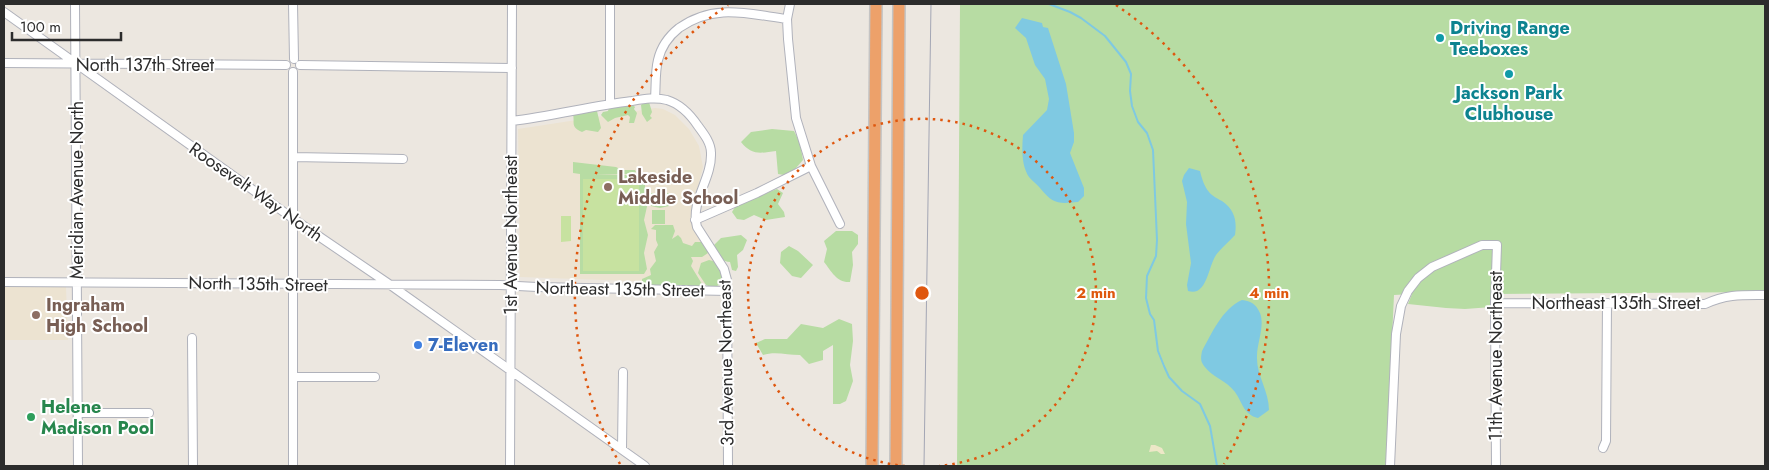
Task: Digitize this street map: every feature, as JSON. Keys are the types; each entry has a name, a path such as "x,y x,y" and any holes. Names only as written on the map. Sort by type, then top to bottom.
{"highway":[{"path":"896,466 899,4"},
{"path":"872,466 876,7"}],"street":[{"name":"Meridian Avenue North","path":"75,4 78,466"},
{"path":"293,4 294,59"},
{"name":"1st Avenue Northeast","path":"510,466 512,4"},
{"path":"610,4 610,104"},
{"path":"790,4 787,19 795,110 811,166 840,224"},
{"name":"Roosevelt Way North","path":"4,12 294,220 389,284 645,466"},
{"path":"655,98 658,59 665,42 674,32 688,22 706,14 724,12 787,19"},
{"path":"294,59 298,60 300,65 298,71 293,72 289,71 286,65 289,60 294,59"},
{"name":"North 137th Street","path":"4,64 286,65"},
{"path":"300,65 512,68"},
{"path":"293,72 293,466"},
{"path":"512,121 655,98 672,101 687,112 709,143 711,158 697,204 695,220"},
{"path":"293,157 403,159"},
{"path":"695,220 757,193 811,166"},
{"name":"3rd Avenue Northeast","path":"695,220 697,227 724,269 728,280 728,466"},
{"name":"11th Avenue Northeast","path":"1390,466 1396,334 1408,291 1418,278 1432,267 1482,245 1497,245 1495,303 1496,466"},
{"name":"North 135th Street","path":"4,282 512,286"},
{"name":"Northeast 135th Street","path":"512,286 728,291"},
{"name":"Northeast 135th Street","path":"1495,303 1705,304 1733,294 1765,295"},
{"path":"1603,448 1606,441 1607,303"},
{"path":"192,338 193,466"},
{"path":"622,449 624,372"},
{"path":"293,377 375,378"},
{"path":"78,413 150,413"}],"shaded area":[{"name":"Lakeside Middle School","path":"655,108 663,109 675,115 689,129 699,146 703,167 693,207 695,227 716,261 718,284 520,277 518,129"},
{"name":"Ingraham High School","path":"4,287 66,287 68,340 4,340"}],"green space":[{"path":"960,4 1765,4 1765,292 1493,294 1492,307 1465,309 1408,304 1412,294 1394,295 1386,466 957,466"},
{"path":"644,102 649,102 652,112 650,116 652,118 647,122 642,114 641,105"},
{"path":"633,105 637,113 634,123 629,123 630,117 628,115 608,122 601,115 603,112 608,111 609,108"},
{"path":"592,109 597,111 601,128 598,132 586,130 582,132 578,130 574,125 573,114 587,112"},
{"path":"772,129 794,131 800,143 803,160 796,168 784,175 778,174 776,151 753,152 741,142 751,132"},
{"path":"573,162 616,167 622,170 635,170 636,172 633,174 593,175 638,175 638,170 645,178 645,191 648,202 644,220 648,235 644,253 647,269 644,274 580,274 580,174 573,173"},
{"path":"583,179 639,179 639,271 583,271"},
{"path":"777,189 783,193 778,204 785,217 766,220 754,215 744,220 737,219 732,212 737,204"},
{"path":"651,193 669,193 669,206 660,208 651,206"},
{"path":"652,210 665,210 665,224 652,224"},
{"path":"561,216 571,216 571,241 561,242"},
{"path":"655,225 673,225 675,231 672,239 678,235 683,243 692,246 695,242 701,242 706,247 708,253 702,257 691,257 693,261 691,266 702,284 700,289 644,287 642,279 651,275 650,269 656,261 654,252 658,245 656,230 651,229"},
{"path":"836,231 852,231 858,235 858,244 852,252 853,265 850,282 838,279 824,262 827,249 824,241"},
{"path":"741,235 747,240 743,250 737,255 738,267 736,271 732,270 730,262 719,257 714,245 721,238"},
{"path":"789,246 798,251 813,265 801,278 792,276 780,263 781,252"},
{"path":"709,260 717,262 724,274 721,284 713,288 706,285 698,273 701,263"},
{"path":"839,319 852,324 853,341 850,365 853,381 846,401 840,404 833,404 833,345 823,351 823,360 809,364 800,355 777,353 763,355 756,343 765,339 787,339 801,324 823,328"}],"sand":[{"path":"1151,445 1162,448 1165,454 1157,451 1149,452"}],"water":[{"path":"1022,18 1042,23 1043,27 1048,28 1066,84 1074,133 1074,142 1070,153 1084,188 1084,196 1078,202 1061,203 1052,200 1026,172 1022,151 1023,135 1047,110 1049,99 1045,79 1035,65 1026,38 1015,28"},
{"path":"1189,168 1200,171 1203,182 1209,192 1230,208 1236,225 1235,235 1216,255 1206,280 1199,290 1194,292 1188,291 1187,285 1191,263 1186,224 1187,202 1182,181"},
{"path":"1242,300 1255,305 1261,318 1257,363 1267,396 1269,410 1258,418 1246,411 1232,388 1207,370 1201,361 1202,351 1218,322 1229,309"}],"waterway":[{"path":"1049,4 1081,18 1105,36 1126,62 1131,74 1130,91 1132,106 1138,122 1147,133 1153,150 1157,240 1156,256 1147,276 1146,298 1150,314 1154,320 1158,351 1164,366 1169,377 1182,391 1200,404 1210,426 1217,466"}],"tram line":[{"path":"924,466 931,4"}],"place":[{"name":"Driving Range Teeboxes","path":"1440,38"},
{"name":"Jackson Park Clubhouse","path":"1509,74"},
{"name":"Lakeside Middle School","path":"608,187"},
{"name":"Ingraham High School","path":"36,315"},
{"name":"7-Eleven","path":"418,345"},
{"name":"Helene Madison Pool","path":"31,417"}]}
